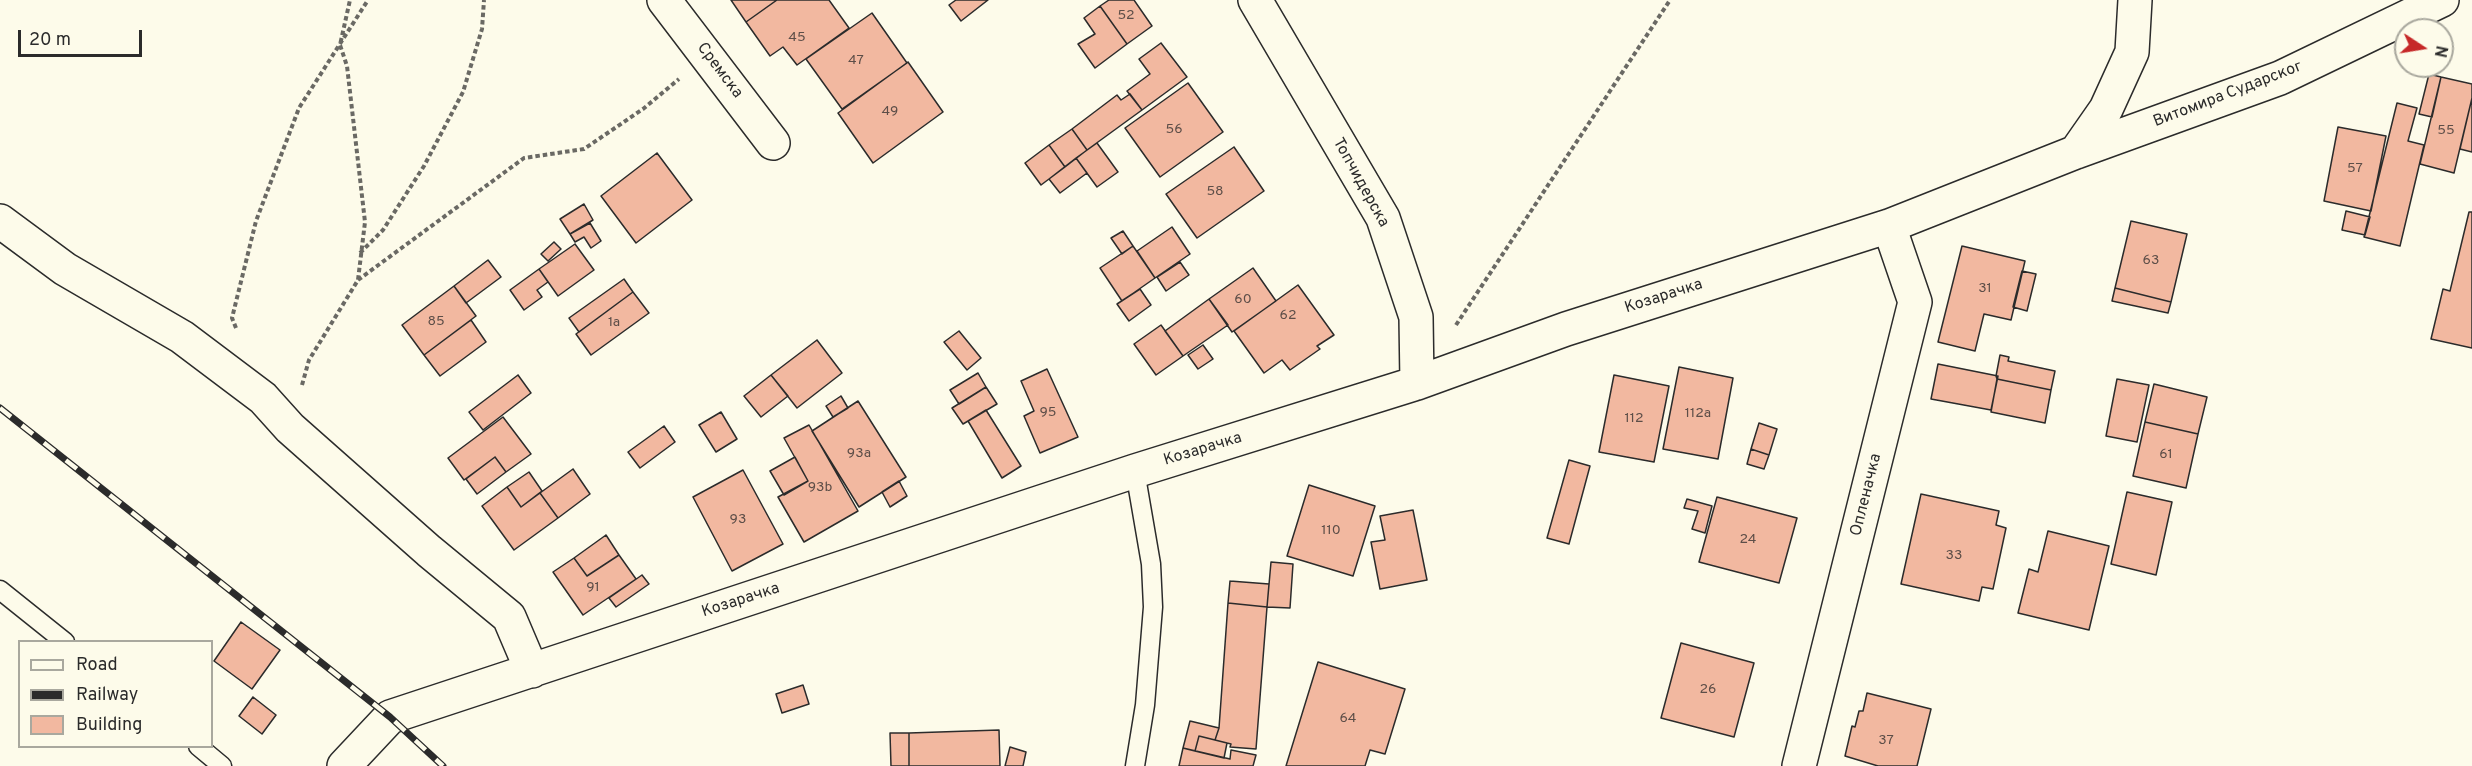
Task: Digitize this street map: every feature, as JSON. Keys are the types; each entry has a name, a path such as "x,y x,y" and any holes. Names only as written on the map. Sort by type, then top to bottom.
{"street":[{"name":"Сремска","path":"664,0 773,143"},
{"name":"Топчидерска","path":"1254,0 1383,218 1416,317 1417,383"},
{"path":"2076,152 2106,109 2132,52 2135,0"},
{"name":"Витомира Сударског","path":"2076,152 2280,78 2442,0"},
{"name":"Козарачка","path":"344,766 390,717 1135,471 1417,383 1566,329 1889,225 2076,152"},
{"path":"0,221 65,269 182,337 262,398 290,428 429,551 509,617 532,671"},
{"name":"Опленачка","path":"1799,766 1915,302 1889,225"}],"lane":[{"path":"1135,471 1151,564 1154,607 1145,705 1135,766"},
{"path":"0,590 62,640"},
{"path":"199,748 222,766"}],"path":[{"path":"350,0 340,45 347,66 365,222 359,254 358,280"},
{"path":"240,338 232,318 256,221 299,108 368,0"},
{"path":"359,254 383,230 424,166 463,92 482,29 484,0"},
{"path":"1450,334 1670,0"},
{"path":"290,428 309,360 358,280 524,159 584,149 643,109 707,56"}],"building":[{"path":"731,0 777,0 746,22"},
{"path":"777,0 829,0 849,28 797,65 783,47 770,56 746,22"},
{"path":"956,0 988,0 961,21 949,5"},
{"path":"1109,0 1134,0 1152,26 1127,44 1100,6"},
{"path":"1100,6 1127,44 1095,68 1078,44 1095,34 1084,18"},
{"path":"872,13 907,63 842,109 806,59"},
{"path":"1161,43 1187,77 1142,110 1127,91 1150,74 1139,59"},
{"path":"908,62 943,112 873,163 838,113"},
{"path":"2428,78 2441,78 2432,117 2419,114"},
{"path":"2441,78 2472,84 2472,98 2454,173 2420,164"},
{"path":"1188,83 1223,132 1160,177 1125,128"},
{"path":"1130,94 1142,110 1087,150 1072,129 1117,95 1121,100"},
{"path":"2472,98 2472,152 2460,149"},
{"path":"2397,103 2417,108 2408,141 2424,145 2400,246 2364,237"},
{"path":"2338,127 2386,136 2371,211 2324,201"},
{"path":"1072,129 1087,150 1065,167 1049,145"},
{"path":"1097,143 1118,172 1097,187 1076,158"},
{"path":"1049,145 1065,167 1041,185 1025,163"},
{"path":"1234,147 1264,191 1197,238 1166,194"},
{"path":"657,153 692,200 636,243 601,196"},
{"path":"1076,158 1087,173 1060,193 1049,179"},
{"path":"584,204 593,220 570,234 560,219"},
{"path":"2346,211 2370,217 2365,235 2342,230"},
{"path":"2469,212 2472,212 2472,348 2431,339 2443,289 2450,291"},
{"path":"2131,221 2187,234 2171,302 2115,288"},
{"path":"590,223 601,241 591,248 584,237 575,242 570,234"},
{"path":"1172,227 1190,254 1155,278 1137,251"},
{"path":"1123,231 1133,246 1122,254 1111,238"},
{"path":"554,242 561,249 548,261 541,254"},
{"path":"575,244 594,270 558,296 539,269"},
{"path":"1133,246 1155,278 1122,301 1100,268"},
{"path":"1962,246 2025,261 2011,320 1984,314 1975,351 1938,342"},
{"path":"488,260 501,277 466,303 454,286"},
{"path":"1180,262 1189,275 1166,291 1157,277"},
{"path":"1253,268 1276,301 1232,332 1209,299"},
{"path":"539,269 548,282 537,290 542,297 524,310 510,290"},
{"path":"2022,271 2036,274 2027,311 2013,307"},
{"path":"624,279 633,292 579,332 569,318"},
{"path":"1298,285 1334,335 1317,346 1320,349 1290,370 1282,360 1264,373 1234,331"},
{"path":"454,286 476,316 424,355 402,325"},
{"path":"2115,288 2171,302 2168,313 2112,301"},
{"path":"1140,289 1151,305 1129,321 1117,304"},
{"path":"633,292 649,313 591,355 576,334"},
{"path":"1209,299 1228,325 1183,356 1165,331"},
{"path":"471,320 486,342 440,376 424,355"},
{"path":"1161,325 1183,356 1156,375 1134,344"},
{"path":"959,331 981,358 967,370 944,342"},
{"path":"817,340 842,373 797,408 771,375"},
{"path":"1203,345 1213,359 1198,369 1188,355"},
{"path":"2000,355 2009,357 2008,361 2055,371 2051,390 1997,379"},
{"path":"1938,364 1998,376 1991,410 1931,399"},
{"path":"1679,367 1733,378 1718,459 1663,449"},
{"path":"1047,369 1078,437 1040,453 1024,416 1034,411 1021,381"},
{"path":"978,373 986,387 959,404 950,390"},
{"path":"518,375 531,393 483,430 469,412"},
{"path":"771,375 788,396 761,417 744,396"},
{"path":"1614,375 1669,386 1654,462 1599,452"},
{"path":"1997,379 2051,390 2045,423 1991,412"},
{"path":"2117,379 2149,385 2137,442 2106,436"},
{"path":"2154,384 2207,397 2198,434 2145,422"},
{"path":"986,387 997,404 963,424 952,408"},
{"path":"841,396 848,408 833,417 826,406"},
{"path":"858,401 906,477 859,507 812,431"},
{"path":"986,410 1021,466 1002,478 968,421"},
{"path":"721,412 737,439 716,452 699,425"},
{"path":"503,417 531,454 506,472 495,457 464,480 448,458"},
{"path":"2145,422 2198,434 2186,488 2133,476"},
{"path":"1759,423 1777,429 1769,455 1751,449"},
{"path":"809,425 858,511 804,542 778,497 808,481 784,438"},
{"path":"664,426 675,442 640,468 628,452"},
{"path":"1751,449 1769,455 1764,469 1747,464"},
{"path":"495,457 506,472 477,494 466,479"},
{"path":"795,457 808,481 784,495 770,471"},
{"path":"1569,460 1590,466 1569,544 1547,538"},
{"path":"573,469 590,494 558,518 540,493"},
{"path":"743,470 783,544 732,571 693,497"},
{"path":"529,472 542,491 521,507 507,487"},
{"path":"899,481 907,496 890,507 882,492"},
{"path":"1309,485 1375,506 1353,576 1287,556"},
{"path":"507,487 521,507 540,493 558,518 514,550 482,506"},
{"path":"2127,492 2172,502 2156,575 2111,564"},
{"path":"1921,494 1999,511 1996,525 2006,528 1993,589 1982,587 1979,601 1901,584"},
{"path":"1717,497 1797,518 1779,583 1699,562"},
{"path":"1687,499 1712,506 1705,533 1692,529 1698,511 1684,508"},
{"path":"1413,510 1427,580 1380,589 1371,542 1385,540 1380,516"},
{"path":"2048,531 2109,546 2089,630 2018,613 2029,569 2038,572"},
{"path":"606,535 619,555 587,576 574,558"},
{"path":"619,555 636,579 583,615 553,572 574,558 587,576"},
{"path":"1271,562 1293,564 1290,608 1267,607"},
{"path":"642,575 649,584 616,607 609,598"},
{"path":"1230,581 1269,584 1267,607 1228,603"},
{"path":"1228,603 1267,607 1256,749 1230,747 1231,744 1215,740 1219,728"},
{"path":"241,622 280,650 252,689 214,661"},
{"path":"1681,643 1754,663 1734,737 1661,718"},
{"path":"1318,662 1405,689 1385,754 1370,750 1365,766 1286,766"},
{"path":"803,685 809,704 782,713 776,694"},
{"path":"1867,693 1931,709 1917,766 1878,766 1845,756 1852,726 1855,727 1859,711 1863,711"},
{"path":"253,697 276,715 262,734 239,716"},
{"path":"1190,721 1219,728 1215,740 1199,736 1195,751 1183,748"},
{"path":"999,730 1000,766 909,766 909,733"},
{"path":"890,733 909,733 909,766 891,766"},
{"path":"1199,736 1227,743 1224,758 1195,751"},
{"path":"1010,747 1026,752 1023,766 1005,766"},
{"path":"1183,748 1230,759 1231,750 1256,755 1253,766 1179,766"}],"railway":[{"path":"0,408 390,717 443,766"}]}
